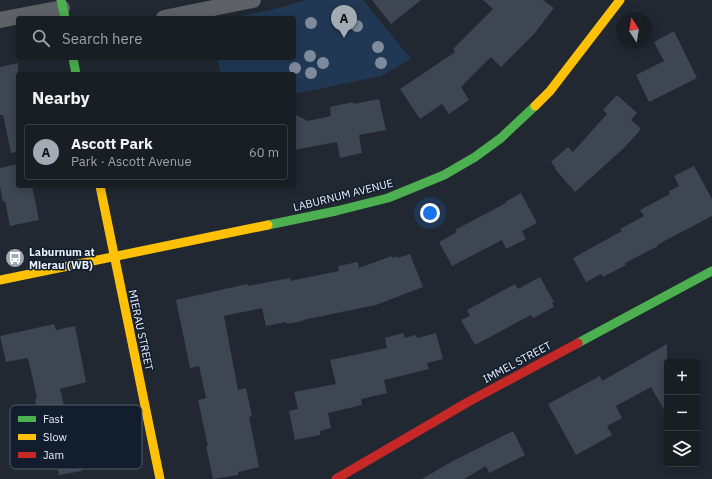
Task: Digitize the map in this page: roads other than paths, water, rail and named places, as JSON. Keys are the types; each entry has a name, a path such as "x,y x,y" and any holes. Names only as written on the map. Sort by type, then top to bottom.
{"street":[{"path":"174,16 253,0"},
{"name":"LABURNUM AVENUE","path":"0,280 336,211 388,198 444,175 475,157 501,138 524,117 550,91 620,0"},
{"path":"23,16 63,9"},
{"path":"0,20 16,17"},
{"path":"73,60 76,72"},
{"name":"MIERAU STREET","path":"100,188 160,479"},
{"name":"IMMEL STREET","path":"336,479 468,402 712,271"},
{"path":"156,459 156,479"}],"place":[{"name":"Ascott Park","path":"344,38"},
{"name":"Laburnum at Mierau (WB)","path":"15,258"}]}
